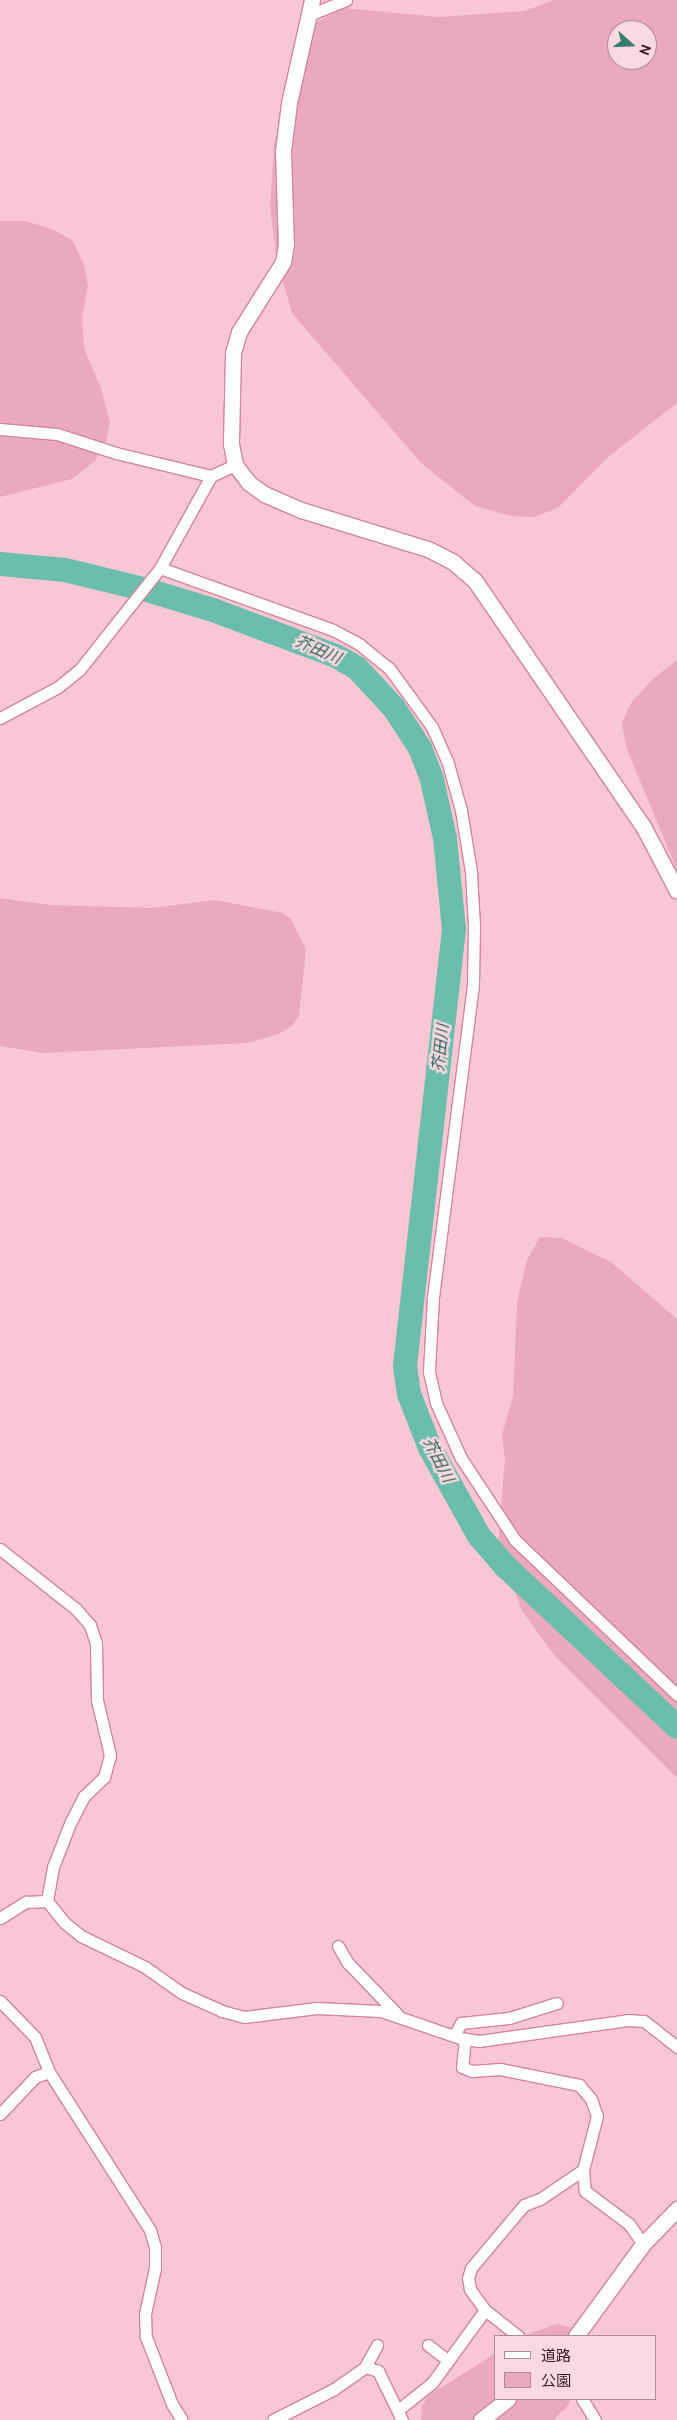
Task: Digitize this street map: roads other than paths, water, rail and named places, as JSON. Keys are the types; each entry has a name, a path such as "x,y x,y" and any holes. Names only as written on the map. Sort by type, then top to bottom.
{"street":[{"path":"312,0 288,103 284,141 286,244 283,262 239,332 233,353 231,444 235,465 249,483 264,494 301,510 428,549 452,561 475,581 643,826 677,891"},
{"path":"309,15 346,0"},
{"path":"0,430 57,434 116,453 211,476"},
{"path":"0,718 58,687 80,669 160,568 211,476 235,465"},
{"path":"160,568 333,630 359,644 389,668 432,727 447,760 461,810 471,872 474,926 473,985 433,1297 429,1372 436,1403 461,1458 515,1540 677,1695"},
{"path":"0,1549 76,1609 90,1626 96,1643 97,1700 110,1755 104,1777 84,1796 71,1821 53,1867 47,1902"},
{"path":"0,1918 26,1902 47,1902 65,1923 81,1936 145,1967 182,1993 222,2011 244,2017 316,2008 397,2014 460,2037 479,2041 628,2020 644,2021 656,2028 677,2047"},
{"path":"338,1946 348,1963 397,2014"},
{"path":"0,2002 35,2037 49,2072 150,2230 155,2247 155,2268 144,2314 146,2336 172,2404 182,2420"},
{"path":"558,2002 509,2018 461,2023 462,2067 472,2071 500,2069 580,2085 591,2099 597,2116 583,2170 585,2191 629,2224 643,2244"},
{"path":"0,2114 35,2077 49,2072"},
{"path":"517,2335 485,2310 470,2289 468,2278 471,2268 524,2205 540,2199 583,2170"},
{"path":"577,2335 643,2244 677,2209"},
{"path":"365,2367 378,2371 400,2415 432,2382 485,2310"},
{"path":"428,2344 447,2360"},
{"path":"273,2420 334,2389 365,2367 377,2345"},
{"path":"481,2420 507,2400"},
{"path":"583,2400 595,2420"}],"waterway":[{"name":"芥田川","path":"0,564 65,570 147,590 213,610 336,656 357,668 394,708 420,748 432,780 445,838 454,929 405,1366 409,1394 430,1448 479,1536 505,1566 677,1727"}]}
